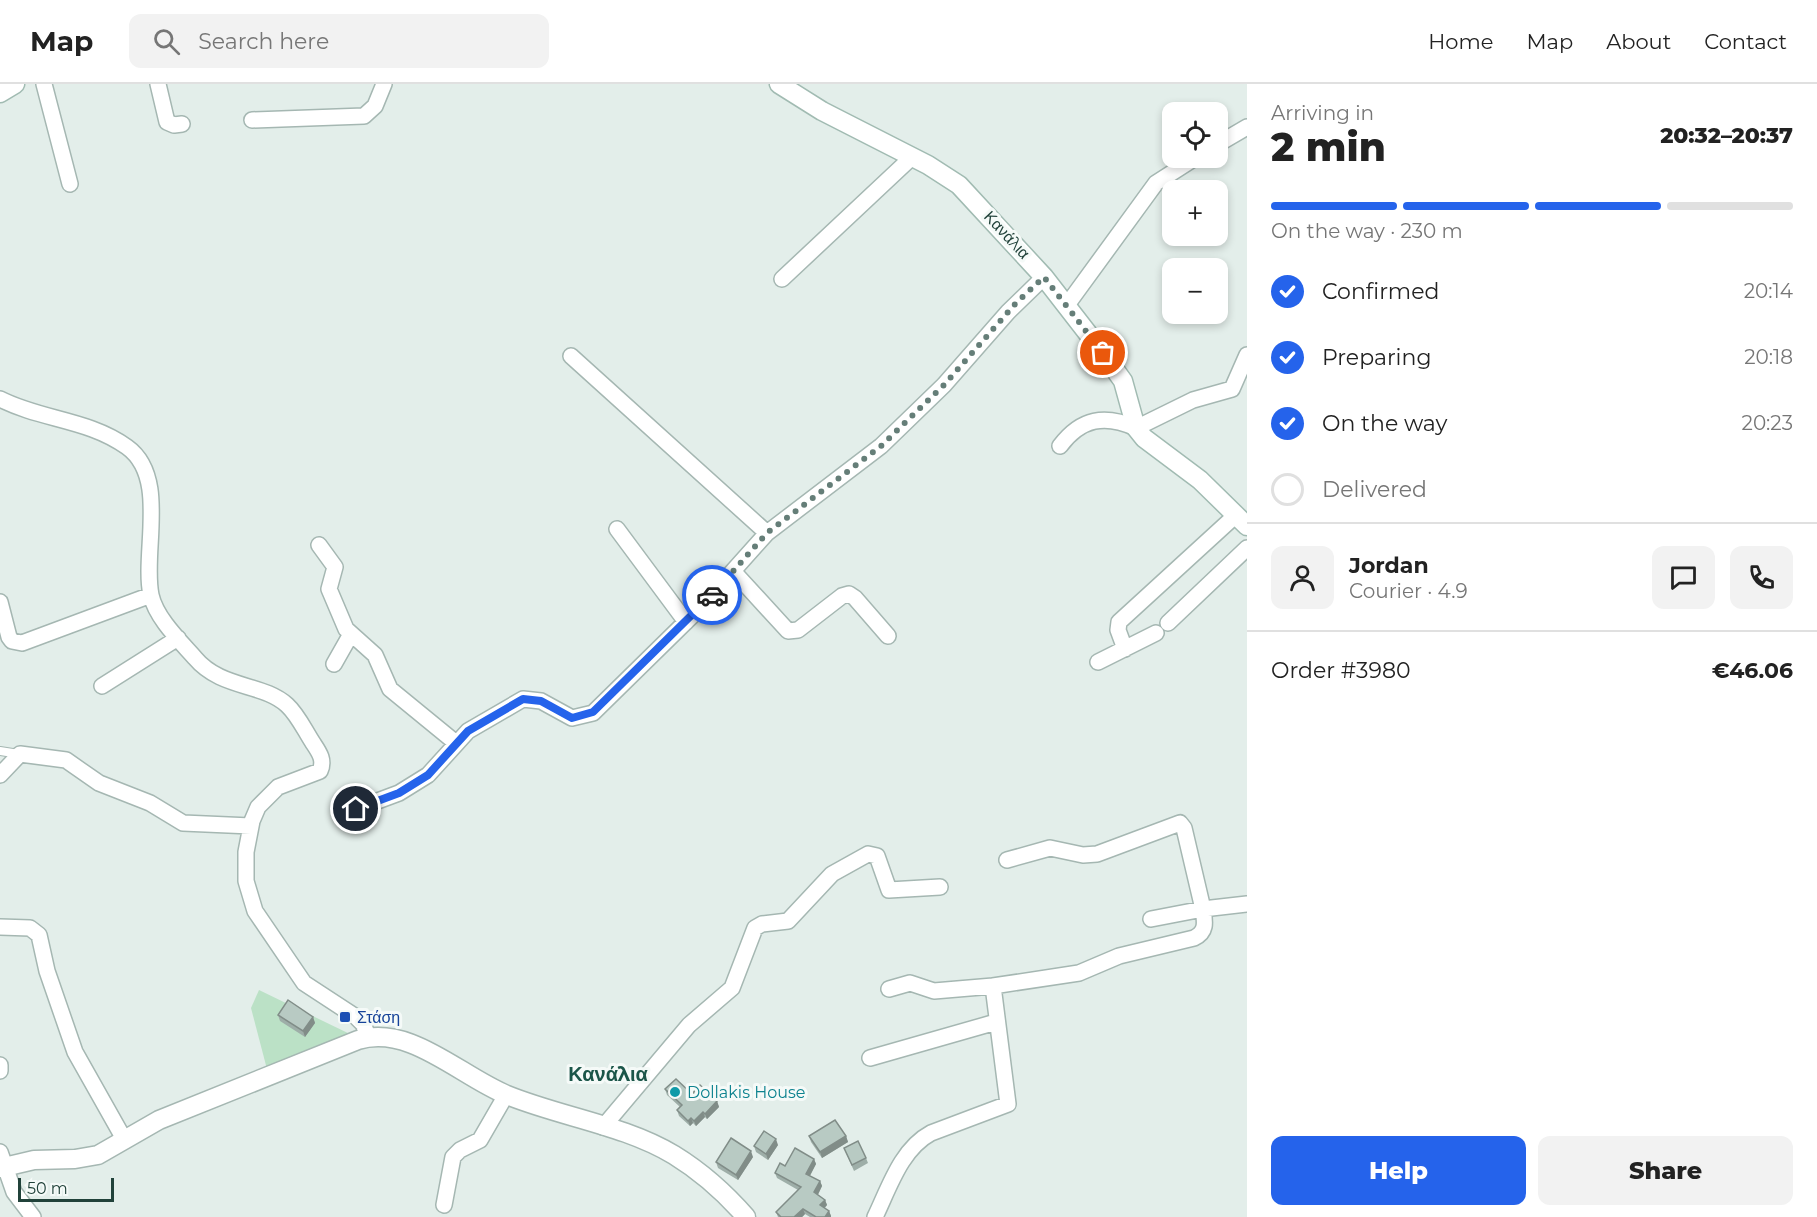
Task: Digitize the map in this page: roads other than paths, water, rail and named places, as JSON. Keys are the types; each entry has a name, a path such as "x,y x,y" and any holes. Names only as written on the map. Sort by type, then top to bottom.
{"street":[{"path":"0,93 15,84"},
{"path":"44,84 70,184"},
{"path":"158,84 167,122 174,125 182,124"},
{"path":"252,120 364,116 373,109 384,84"},
{"name":"Κανάλια","path":"779,84 830,116 959,185 1044,277 1123,381 1137,428 1151,444 1210,488 1242,520"},
{"path":"1228,138 1247,127"},
{"path":"782,279 911,158"},
{"path":"1067,305 1156,183 1179,168"},
{"path":"356,809 399,793 428,775 456,743 473,728 523,699 541,701 572,718 593,712 656,648 686,622 767,533 881,446 944,385 1016,303 1044,277"},
{"path":"1060,446 1073,429 1092,423 1117,420 1137,428 1193,400 1232,389 1247,355"},
{"path":"572,356 767,533"},
{"path":"0,399 90,427 129,448 136,456 148,480 151,595 158,609 195,659 210,671 236,684 270,695 287,705 321,755 323,761 320,771 278,788 258,807 251,826 244,868 249,896 255,911 304,982 356,1017 363,1024 369,1038"},
{"path":"1125,649 1118,630 1119,622 1242,520"},
{"path":"617,529 686,622"},
{"path":"319,545 334,566 329,591 351,634 375,655 390,689 456,743"},
{"path":"1098,662 1162,628 1247,548"},
{"path":"733,571 788,631 798,630 842,596 849,594 888,636"},
{"path":"0,602 9,637 12,641 22,643 151,595"},
{"path":"334,664 351,634"},
{"path":"102,686 178,638"},
{"path":"0,775 20,754 66,760 99,783 150,802 183,822 251,826"},
{"path":"889,989 910,983 934,991 993,986 1079,973 1119,956 1194,938 1201,934 1205,927 1184,828 1180,823 1097,854 1083,855 1050,848 1007,860"},
{"path":"603,1127 689,1025 732,988 752,931 758,926 788,921 832,874 868,854 877,856 889,890 940,887"},
{"path":"1151,919 1203,909 1247,904"},
{"path":"0,927 25,927 39,935 58,1008 75,1052 95,1091 124,1138"},
{"path":"875,1217 906,1154 920,1140 931,1133 1008,1104 1010,1098 996,1022 993,986"},
{"path":"870,1058 996,1022"},
{"path":"33,1217 14,1192 2,1162 92,1157 110,1150 124,1138 167,1116 369,1038 386,1036 402,1039 506,1095 603,1127 673,1154 724,1194 746,1217"},
{"path":"0,1065 0,1071"},
{"path":"444,1205 453,1157 460,1150 480,1140 506,1095"}],"lane":[{"path":"0,751 20,754"}],"place":[{"name":"Στάση","path":"345,1017"},
{"name":"Dollakis House","path":"675,1092"}],"district":[{"name":"Κανάλια","path":"608,1074"}]}
